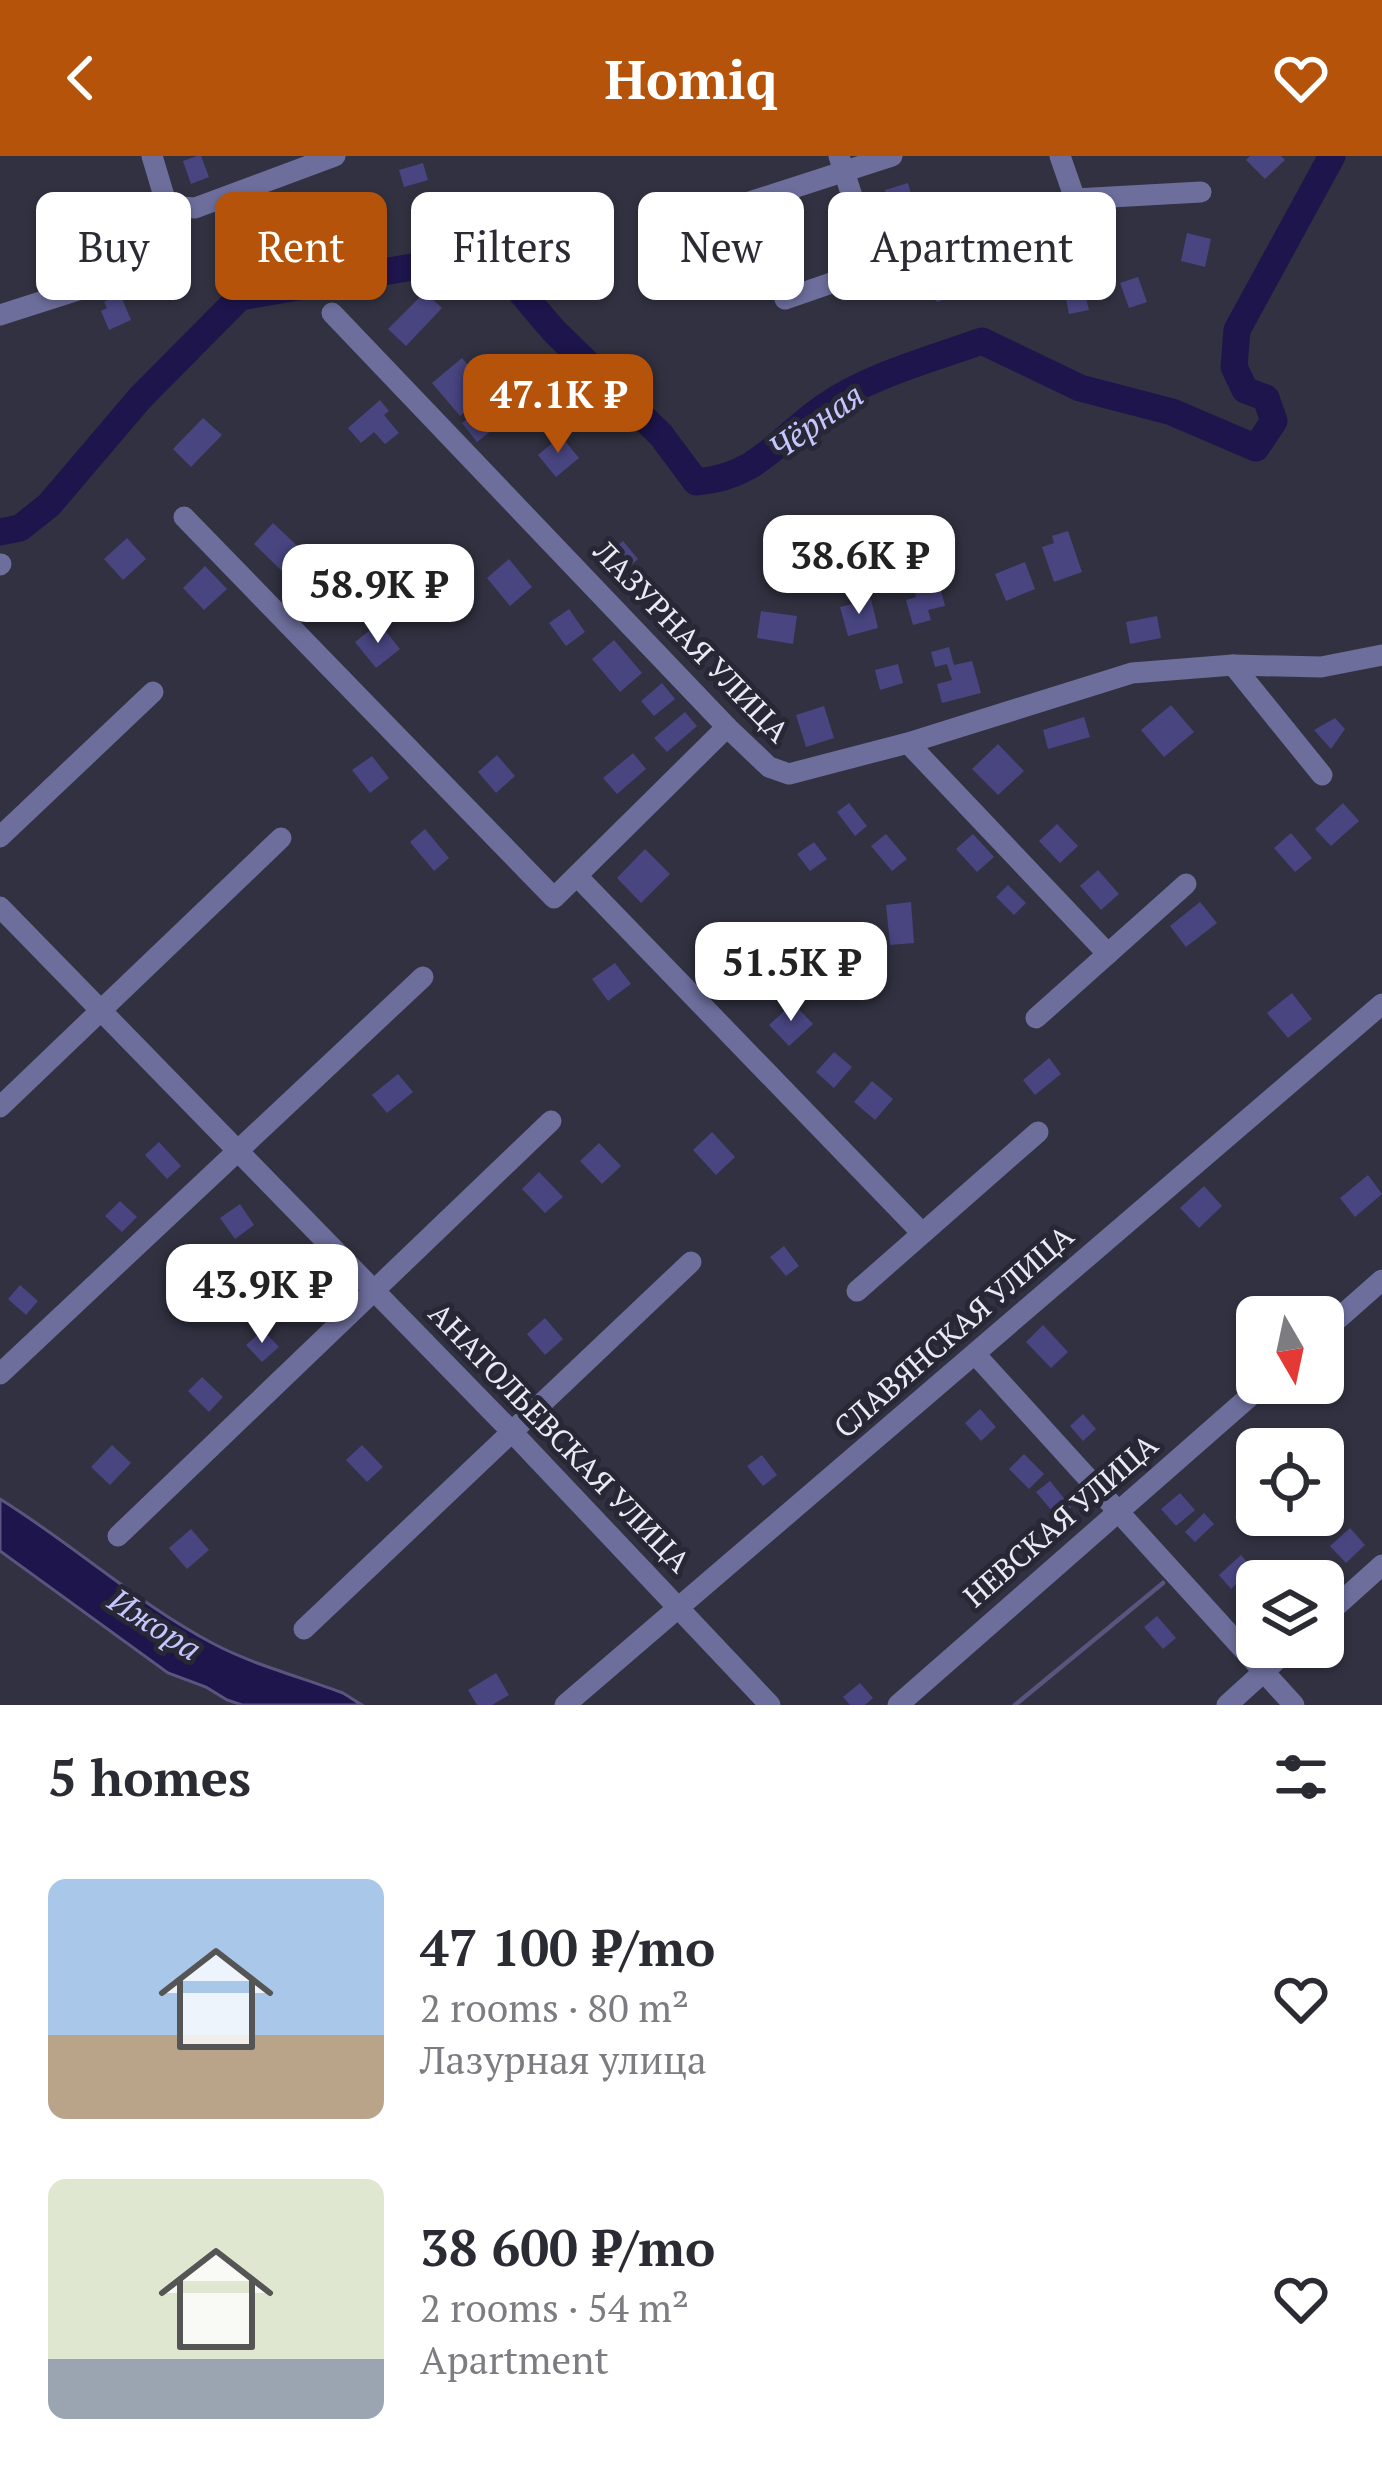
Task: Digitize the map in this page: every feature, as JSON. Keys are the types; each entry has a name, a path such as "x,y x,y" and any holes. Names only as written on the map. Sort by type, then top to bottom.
{"street":[{"path":"152,156 163,192"},
{"path":"191,208 334,156"},
{"path":"769,192 842,164 892,156"},
{"path":"1060,156 1073,192"},
{"path":"1116,197 1201,192"},
{"path":"0,315 47,300"},
{"name":"ЛАЗУРНАЯ УЛИЦА","path":"332,313 727,727 769,767 789,775 1132,673 1233,665 1321,667 1382,655"},
{"path":"184,517 554,898 727,727"},
{"path":"1233,665 1322,775"},
{"path":"0,837 153,692"},
{"path":"908,743 1108,954"},
{"path":"0,1107 281,838"},
{"path":"577,876 921,1232"},
{"path":"1036,1018 1186,884"},
{"name":"АНАТОЛЬЕВСКАЯ УЛИЦА","path":"0,907 680,1606 770,1705"},
{"path":"0,1374 424,977"},
{"name":"СЛАВЯНСКАЯ УЛИЦА","path":"565,1705 1382,1004"},
{"path":"118,1536 551,1121"},
{"path":"857,1291 1038,1132"},
{"path":"304,1629 691,1262"},
{"path":"1344,1313 1382,1280"},
{"path":"975,1354 1294,1705"},
{"name":"НЕВСКАЯ УЛИЦА","path":"898,1705 1240,1404"},
{"path":"1344,1599 1382,1565"},
{"path":"1227,1705 1267,1668"}],"water":[{"name":"Ижора","path":"0,1499 186,1628 261,1665 343,1693 362,1705 242,1705 168,1673 0,1551"}],"building":[{"path":"197,156 209,177 191,184 183,161"},
{"path":"1250,156 1285,160 1265,179 1246,160"},
{"path":"423,163 428,180 404,187 399,170"},
{"path":"908,183 910,192 886,192"},
{"path":"1187,233 1211,239 1205,267 1181,261"},
{"path":"1138,277 1147,302 1129,308 1120,283"},
{"path":"123,300 131,320 109,330 101,311 107,308 104,302"},
{"path":"417,300 434,300 442,308 406,346 388,329"},
{"path":"1066,300 1086,300 1089,310 1069,314"},
{"path":"462,358 490,390 460,416 432,383"},
{"path":"380,400 389,411 384,415 399,433 385,444 374,432 361,443 348,428"},
{"path":"482,407 497,426 477,442 462,423"},
{"path":"203,418 222,435 191,467 173,449"},
{"path":"561,436 579,458 556,477 538,455"},
{"path":"273,523 306,554 286,575 254,544"},
{"path":"1068,531 1082,572 1054,582 1042,547 1054,543 1052,536"},
{"path":"127,538 146,559 123,580 104,559"},
{"path":"623,541 638,559 620,575 605,556"},
{"path":"509,559 532,587 510,606 487,578"},
{"path":"1025,562 1035,589 1006,601 995,574"},
{"path":"205,566 227,589 204,610 183,588"},
{"path":"376,567 387,580 368,596 357,583"},
{"path":"938,579 945,606 928,610 931,620 913,625 906,600 916,597 913,585"},
{"path":"871,599 878,628 848,636 840,607"},
{"path":"569,609 585,632 566,646 549,623"},
{"path":"761,611 797,616 793,644 757,638"},
{"path":"1157,616 1161,638 1130,644 1126,622"},
{"path":"379,623 400,649 376,668 355,642"},
{"path":"614,640 642,673 620,692 592,659"},
{"path":"949,647 954,665 972,661 981,693 942,703 937,684 952,680 947,664 935,667 931,652"},
{"path":"898,664 903,683 880,690 875,670"},
{"path":"662,683 675,699 654,716 641,701"},
{"path":"1171,705 1194,732 1164,757 1141,730"},
{"path":"824,706 834,738 806,747 796,715"},
{"path":"685,712 697,726 667,752 654,738"},
{"path":"1084,717 1090,737 1048,749 1043,730"},
{"path":"1335,718 1345,729 1331,749 1314,730"},
{"path":"998,744 1024,771 998,795 972,769"},
{"path":"633,753 646,769 617,794 603,778"},
{"path":"497,755 515,776 496,793 478,772"},
{"path":"372,756 389,778 370,793 352,770"},
{"path":"849,803 867,826 855,836 837,812"},
{"path":"1343,803 1359,821 1331,846 1315,829"},
{"path":"1057,824 1078,846 1060,863 1039,841"},
{"path":"425,829 449,858 434,871 410,842"},
{"path":"1291,833 1312,858 1295,872 1274,848"},
{"path":"886,834 907,859 892,871 871,846"},
{"path":"973,834 994,857 977,872 956,849"},
{"path":"814,842 827,859 810,871 797,854"},
{"path":"645,849 670,874 641,903 617,878"},
{"path":"1098,870 1119,894 1101,910 1080,886"},
{"path":"1008,885 1026,903 1014,915 996,897"},
{"path":"911,902 914,943 890,945 886,905"},
{"path":"1200,902 1217,923 1186,947 1170,926"},
{"path":"739,962 756,982 741,996 723,975"},
{"path":"615,963 631,984 608,1001 592,979"},
{"path":"1292,993 1312,1019 1288,1038 1267,1013"},
{"path":"793,1003 813,1024 789,1046 769,1025"},
{"path":"834,1052 852,1067 834,1088 816,1072"},
{"path":"1049,1058 1061,1074 1035,1095 1023,1080"},
{"path":"398,1074 413,1092 387,1113 372,1095"},
{"path":"872,1081 893,1099 875,1120 854,1102"},
{"path":"712,1132 735,1157 716,1175 693,1150"},
{"path":"159,1142 181,1166 167,1179 145,1155"},
{"path":"599,1143 621,1166 602,1184 580,1161"},
{"path":"539,1172 563,1197 545,1213 522,1189"},
{"path":"1368,1175 1382,1194 1355,1217 1340,1198"},
{"path":"1204,1186 1222,1206 1199,1228 1180,1208"},
{"path":"120,1201 137,1217 122,1232 105,1216"},
{"path":"240,1204 254,1225 235,1239 220,1218"},
{"path":"784,1246 799,1266 786,1276 770,1257"},
{"path":"20,1285 38,1301 26,1315 8,1299"},
{"path":"545,1318 563,1339 545,1355 527,1334"},
{"path":"1043,1325 1068,1352 1051,1368 1026,1342"},
{"path":"263,1330 279,1347 262,1362 246,1345"},
{"path":"202,1377 223,1397 209,1412 188,1391"},
{"path":"980,1409 996,1427 981,1441 965,1423"},
{"path":"1083,1414 1096,1429 1083,1441 1070,1426"},
{"path":"112,1445 131,1463 110,1485 91,1467"},
{"path":"362,1445 383,1467 367,1482 346,1460"},
{"path":"1024,1454 1044,1474 1029,1489 1009,1469"},
{"path":"762,1455 777,1475 763,1486 747,1466"},
{"path":"1050,1481 1071,1507 1058,1518 1036,1492"},
{"path":"1180,1493 1195,1510 1176,1526 1161,1509"},
{"path":"1204,1513 1214,1524 1195,1542 1185,1532"},
{"path":"1350,1528 1365,1545 1346,1563 1330,1546"},
{"path":"191,1529 209,1550 187,1569 169,1548"},
{"path":"1241,1555 1245,1560 1236,1560 1236,1584 1231,1589 1219,1575"},
{"path":"1157,1616 1176,1638 1163,1649 1144,1627"},
{"path":"496,1673 509,1695 492,1705 477,1705 468,1690"},
{"path":"860,1683 873,1698 865,1705 850,1705 843,1697"}],"waterway":[{"name":"Чёрная","path":"0,532 20,528 49,505 140,398 240,297 481,255 661,435 696,482 751,465 824,407 861,386 982,341 1080,388 1172,412 1256,448 1274,421 1266,398 1245,390 1234,367 1237,330 1332,156"},
{"path":"1015,1705 1163,1583"}]}
